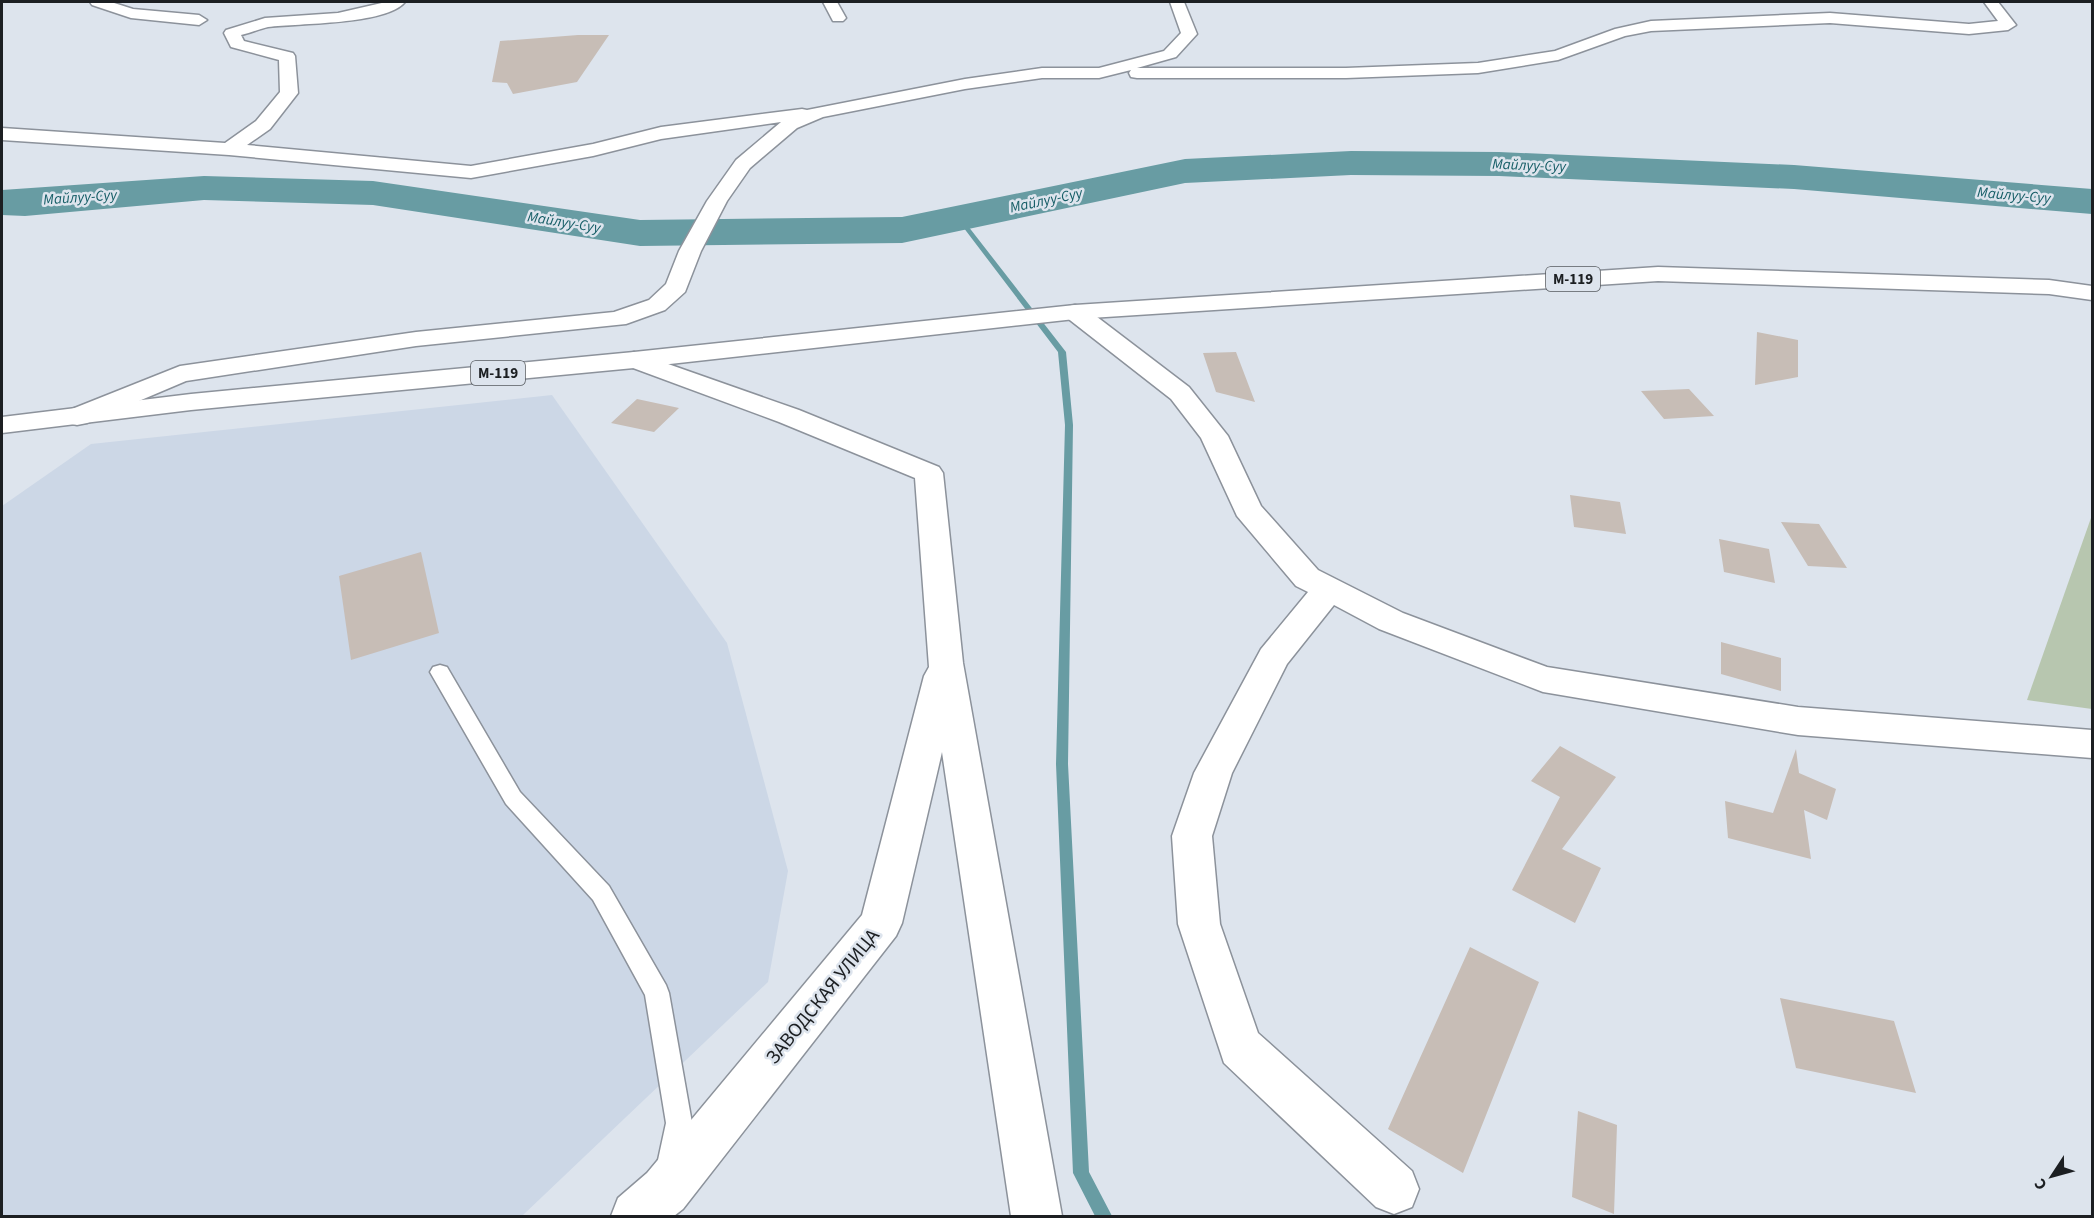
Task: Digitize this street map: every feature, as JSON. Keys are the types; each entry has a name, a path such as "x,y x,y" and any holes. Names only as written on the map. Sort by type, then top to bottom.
{"street":[{"path":"97,2 131,13 199,20"},
{"path":"229,149 263,125 289,93 287,56 237,44 232,33 265,23 348,16 377,10 398,2"},
{"path":"830,2 838,18"},
{"path":"2,134 229,149 471,172 593,150 661,133 818,112 1042,73 1346,73 1478,68 1558,55 1621,32 1651,26 1830,18 1970,29 2008,25 1991,2"},
{"path":"1099,73 1170,54 1189,34 1181,4"},
{"path":"1636,10 1651,26"},
{"path":"77,417 180,374 416,339 617,319 657,305 677,287 690,251 717,201 743,164 790,124 818,112"},
{"name":"М-119","path":"2,425 191,402 634,360 1065,314 1658,274 2049,287 2092,293"},
{"path":"1065,314 1180,393 1214,436 1248,510 1307,578 1391,621 1543,679 1798,721 2092,744"},
{"path":"634,360 789,416 929,473 946,663 1037,1216"},
{"path":"1329,589 1273,658 1213,773 1192,836 1199,924 1240,1047 1394,1189"},
{"name":"ЗАВОДСКАЯ УЛИЦА","path":"650,1204 881,923 946,663"}],"lane":[{"path":"440,672 513,798 601,893 657,993 679,1122 650,1204"}],"shaded area":[{"path":"552,395 727,643 788,871 768,982 522,1216 2,1216 2,506 91,444"}],"green space":[{"path":"2092,515 2092,709 2027,700"}],"building":[{"path":"609,35 577,82 513,94 507,83 492,82 500,41"},
{"path":"1757,332 1798,340 1798,377 1755,385"},
{"path":"1236,352 1255,402 1216,392 1203,353"},
{"path":"1689,389 1714,416 1664,419 1641,391"},
{"path":"637,399 679,408 654,432 611,423"},
{"path":"1570,495 1620,502 1626,534 1574,527"},
{"path":"1781,522 1819,524 1847,568 1808,566"},
{"path":"1719,539 1769,549 1775,583 1724,572"},
{"path":"421,552 439,633 351,660 339,576"},
{"path":"1721,642 1781,658 1781,691 1721,674"},
{"path":"1560,746 1616,777 1562,849 1601,868 1575,923 1512,890 1560,797 1531,781"},
{"path":"1796,749 1799,773 1836,789 1827,820 1804,810 1811,859 1728,838 1725,801 1773,813"},
{"path":"1470,947 1539,982 1463,1173 1388,1129"},
{"path":"1780,998 1894,1021 1916,1093 1796,1068"},
{"path":"1578,1111 1617,1125 1614,1214 1572,1197"}],"waterway":[{"name":"Майлуу-Суу","path":"2,203 204,188 373,193 640,233 902,230 1185,171 1351,163 1499,164 1794,177 2092,202"},
{"path":"959,218 1062,352 1069,425 1062,764 1081,1173 1104,1216"}]}
